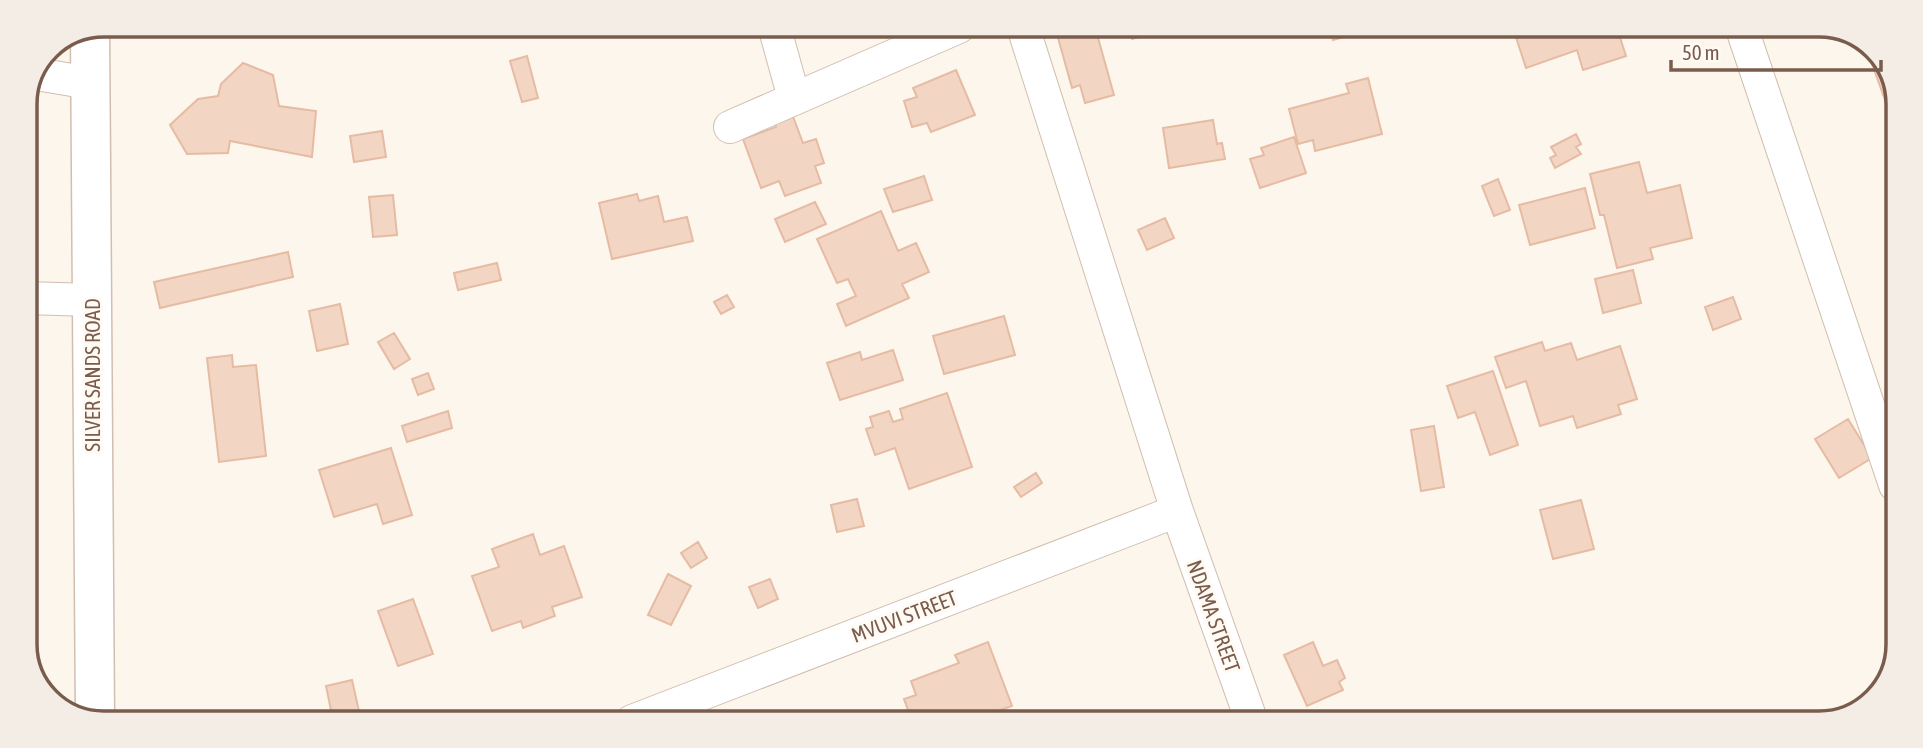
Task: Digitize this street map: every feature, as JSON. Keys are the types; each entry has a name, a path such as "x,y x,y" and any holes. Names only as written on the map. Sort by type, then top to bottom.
{"street":[{"path":"777,37 794,98"},
{"path":"730,127 937,37"},
{"name":"NDAMA STREET","path":"1026,37 1177,511 1248,711"},
{"path":"1745,37 1886,458"},
{"name":"SILVER SANDS ROAD","path":"90,38 94,711"},
{"path":"44,75 90,83"},
{"path":"37,298 91,300"},
{"name":"MVUVI STREET","path":"655,711 1177,511"}],"building":[{"path":"1058,37 1098,37 1114,95 1085,103 1080,85 1072,88"},
{"path":"1516,37 1620,37 1626,56 1583,70 1577,50 1526,68"},
{"path":"527,56 538,98 522,102 510,61"},
{"path":"243,63 273,75 279,106 316,111 312,157 230,141 228,153 187,154 170,125 198,99 218,96 221,84"},
{"path":"1872,63 1881,78 1886,103"},
{"path":"956,70 975,115 931,132 927,123 912,127 904,101 917,97 913,88"},
{"path":"1368,78 1382,134 1315,151 1313,140 1298,144 1289,109 1349,93 1346,84"},
{"path":"789,106 803,143 816,139 824,163 815,166 821,183 785,196 779,181 761,188 743,139 776,127 771,112"},
{"path":"1213,120 1217,144 1222,143 1225,159 1169,168 1163,128"},
{"path":"382,131 386,157 354,162 350,136"},
{"path":"1576,134 1581,144 1576,147 1581,154 1555,168 1550,158 1556,155 1551,147"},
{"path":"1294,137 1306,173 1260,188 1250,159 1264,155 1261,148"},
{"path":"1639,162 1647,193 1680,185 1692,238 1650,248 1653,259 1617,268 1604,215 1600,215 1590,174"},
{"path":"924,176 932,200 893,212 884,189"},
{"path":"1498,179 1510,210 1494,216 1482,186"},
{"path":"1585,188 1595,228 1530,245 1519,205"},
{"path":"637,194 639,201 658,196 664,222 687,217 693,241 612,259 599,203"},
{"path":"393,195 397,235 373,237 369,197"},
{"path":"815,202 826,224 785,242 775,219"},
{"path":"881,211 898,251 916,243 929,272 902,284 909,298 846,326 837,304 856,296 848,279 837,283 817,239"},
{"path":"1165,218 1174,238 1147,250 1138,230"},
{"path":"288,252 293,277 160,308 154,282"},
{"path":"497,263 501,280 458,290 454,273"},
{"path":"1633,270 1641,303 1603,313 1595,279"},
{"path":"727,295 734,307 721,314 714,302"},
{"path":"1733,297 1741,319 1713,330 1705,307"},
{"path":"340,304 348,344 317,351 309,311"},
{"path":"1004,316 1015,355 944,374 933,336"},
{"path":"394,333 410,359 394,369 378,342"},
{"path":"1542,342 1545,351 1571,343 1577,360 1620,346 1637,399 1618,405 1621,414 1577,428 1573,416 1540,426 1526,381 1506,388 1495,357"},
{"path":"893,350 903,380 840,400 827,363 860,352 862,360"},
{"path":"232,355 233,367 256,365 266,456 219,462 207,358"},
{"path":"1493,371 1518,445 1490,455 1475,412 1458,418 1447,386"},
{"path":"428,373 434,389 418,395 412,379"},
{"path":"947,393 972,467 909,489 895,448 875,455 866,429 873,427 870,417 889,411 893,422 903,419 900,409"},
{"path":"448,411 452,428 407,442 402,426"},
{"path":"1848,419 1872,458 1839,478 1815,439"},
{"path":"1434,426 1444,487 1421,491 1411,430"},
{"path":"391,448 412,515 383,524 377,504 334,517 319,470"},
{"path":"1036,473 1042,483 1021,497 1014,487"},
{"path":"857,499 864,526 837,532 831,505"},
{"path":"1581,500 1594,549 1553,559 1540,510"},
{"path":"533,534 540,555 564,546 582,597 552,607 555,616 523,628 521,621 492,631 472,576 499,567 492,549"},
{"path":"698,542 707,558 691,568 681,553"},
{"path":"668,574 691,586 671,625 648,615"},
{"path":"770,579 778,599 758,608 749,587"},
{"path":"413,599 433,654 398,666 378,611"},
{"path":"988,642 1012,706 998,711 908,711 904,699 916,695 911,681 959,663 955,655"},
{"path":"1313,642 1323,666 1337,660 1345,678 1339,682 1343,690 1307,706 1284,655"},
{"path":"352,680 359,711 331,711 326,686"}]}
